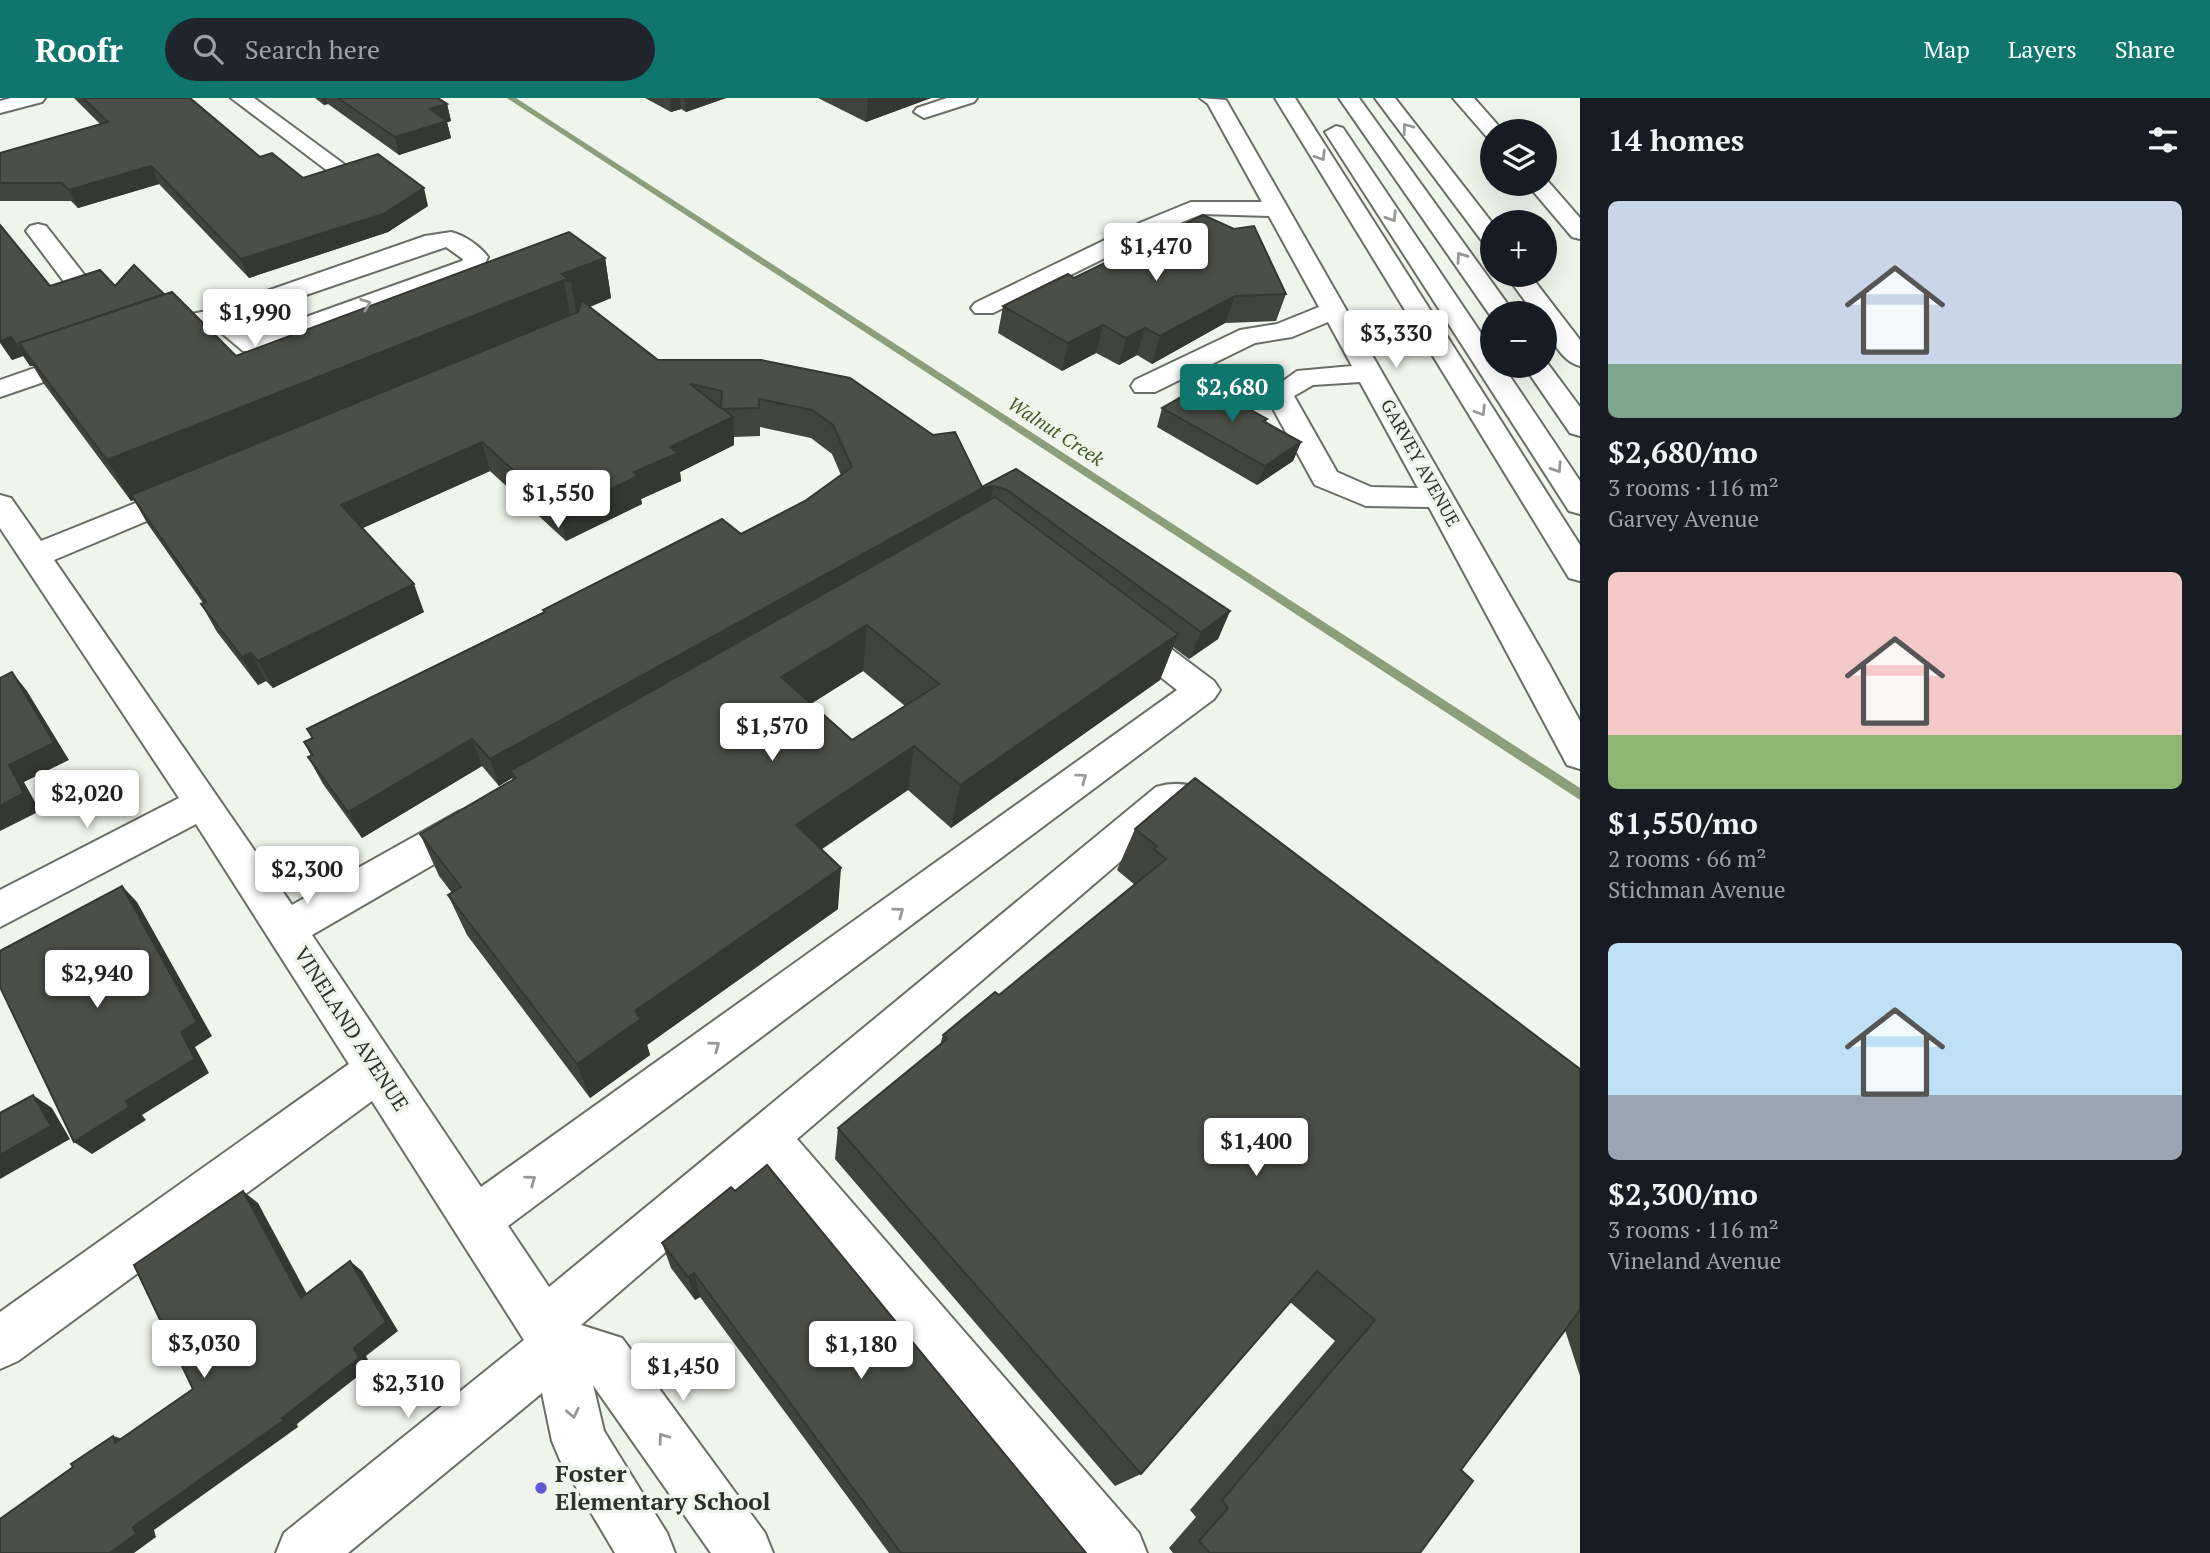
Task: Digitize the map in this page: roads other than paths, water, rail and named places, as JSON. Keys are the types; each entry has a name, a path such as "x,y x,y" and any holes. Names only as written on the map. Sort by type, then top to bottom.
{"main road":[{"path":"0,107 35,98"},
{"path":"241,98 341,170"},
{"path":"924,112 967,98"},
{"path":"1285,98 1580,570"},
{"path":"1349,98 1493,301"},
{"path":"1385,98 1480,223"},
{"path":"1463,98 1482,119"},
{"name":"GARVEY AVENUE","path":"1213,99 1278,209 1440,498 1580,755"},
{"path":"1321,109 1580,504"},
{"path":"1548,196 1580,232"},
{"path":"984,308 1150,227 1199,207 1278,209"},
{"path":"38,231 76,282"},
{"path":"0,389 190,321 217,317 433,241 451,239 476,257 472,266 252,345 217,317"},
{"path":"1527,287 1580,358"},
{"path":"1145,386 1249,336 1283,331 1334,310"},
{"path":"1370,373 1307,377 1279,394 1326,478 1366,496 1440,498"},
{"path":"1546,378 1580,426"},
{"path":"34,556 214,481"},
{"name":"VINELAND AVENUE","path":"0,505 203,803 550,1335 579,1441 647,1553"},
{"path":"476,1220 1202,690 1096,609"},
{"path":"304,1553 550,1335 765,1137 1168,798 1179,795 1185,798 1251,849"},
{"path":"0,910 203,803"},
{"path":"286,929 504,805"},
{"path":"0,1343 378,1070"},
{"path":"765,1137 1119,1553"},
{"path":"550,1335 604,1356 745,1553"}],"waterway":[{"name":"Walnut Creek","path":"511,98 1580,795"}],"place":[{"name":"Foster Elementary School","path":"541,1488"}]}
